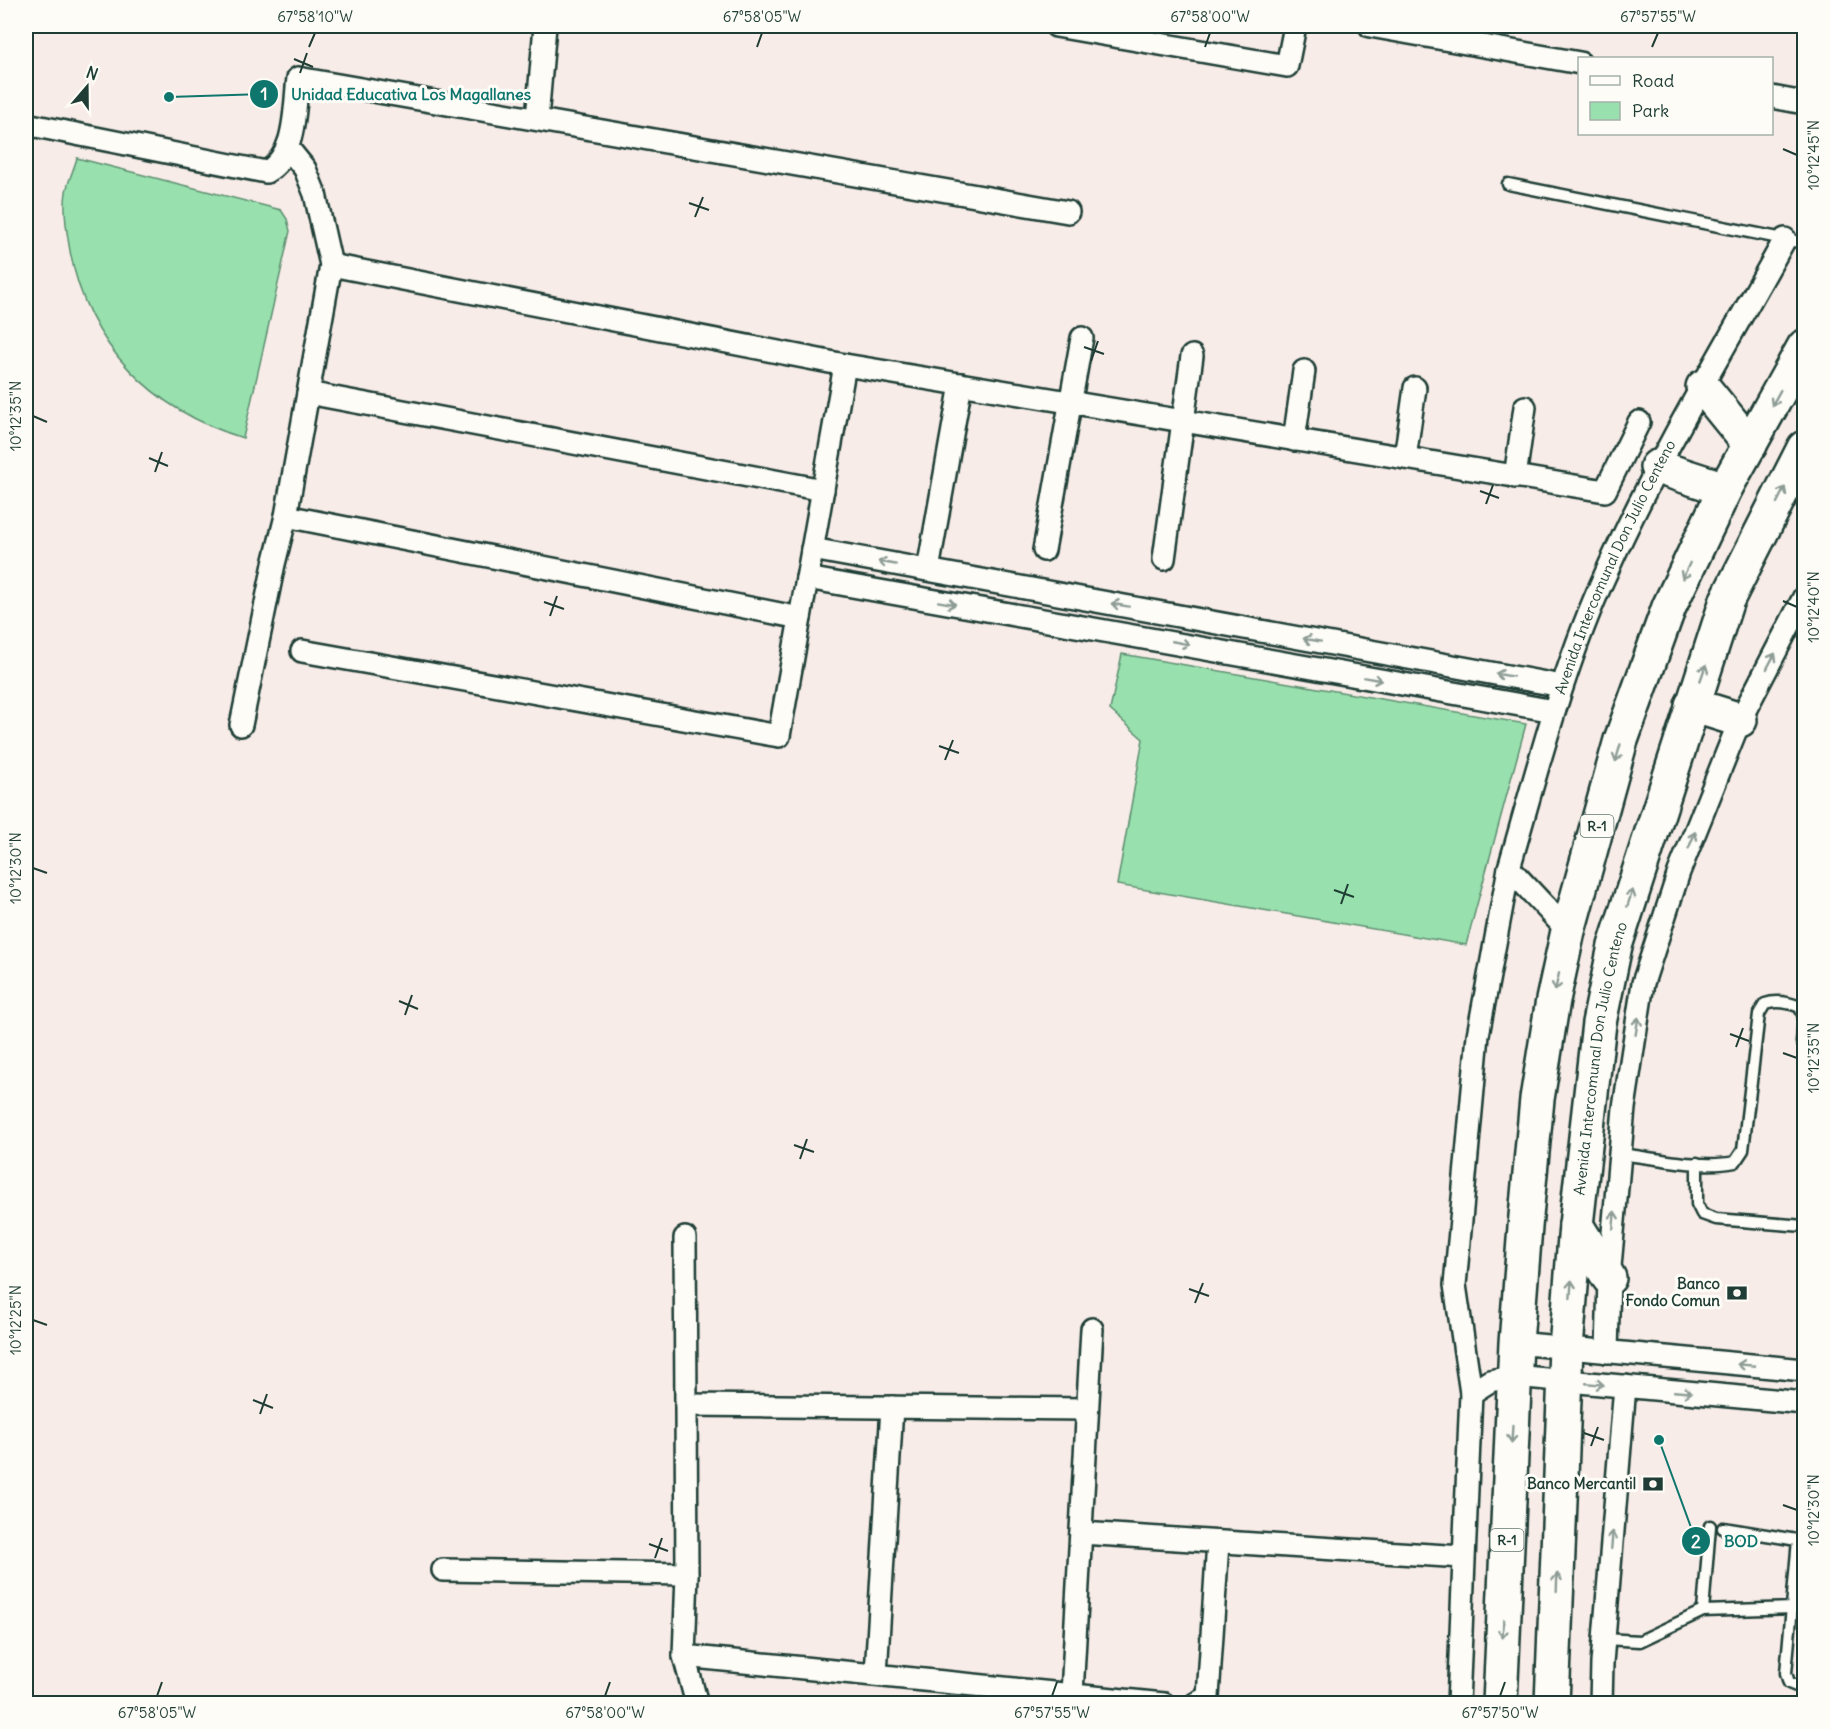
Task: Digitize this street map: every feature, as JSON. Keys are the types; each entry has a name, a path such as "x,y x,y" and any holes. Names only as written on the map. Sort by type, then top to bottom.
{"main road":[{"name":"R-1","path":"1500,1704 1516,1343 1537,1099 1553,1000 1568,931 1625,729 1669,607 1725,489 1804,346"},
{"path":"1703,387 1750,445"},
{"name":"Avenida Intercomunal Don Julio Centeno","path":"1552,1704 1566,1348 1576,1225 1599,1023 1615,946 1728,600 1804,448"},
{"path":"1657,467 1725,489"},
{"path":"1692,705 1740,720"},
{"path":"1576,1225 1609,1278"}],"street":[{"path":"537,119 545,26"},
{"path":"1056,26 1287,66 1295,26"},
{"path":"1370,26 1578,63"},
{"path":"26,124 266,172 277,166 288,148 298,78 1068,212"},
{"path":"1773,97 1804,103"},
{"path":"241,725 286,516 331,264 315,194 305,169 288,148"},
{"name":"Avenida Intercomunal Don Julio Centeno","path":"1471,1393 1455,1285 1478,1035 1509,868 1562,686 1606,572 1657,467 1703,387 1795,241"},
{"path":"331,264 845,364 1605,491 1639,422"},
{"path":"1044,550 1082,338"},
{"path":"1164,559 1192,356"},
{"path":"302,651 779,736 845,364"},
{"path":"1294,440 1304,370"},
{"path":"928,570 962,384"},
{"path":"1405,458 1415,388"},
{"path":"308,393 823,489"},
{"path":"1515,477 1525,407"},
{"path":"286,516 800,618"},
{"path":"812,549 1562,686"},
{"path":"807,578 1554,711"},
{"name":"Avenida Intercomunal Don Julio Centeno","path":"1607,1352 1609,1278 1624,1108 1643,983 1679,872 1740,720 1804,597"},
{"path":"1142,636 1146,610"},
{"path":"1509,868 1568,931"},
{"path":"685,1238 687,1575 684,1656 697,1704"},
{"path":"1072,1694 1092,1329"},
{"path":"1516,1343 1804,1370"},
{"path":"1458,1704 1471,1393 1490,1381 1515,1376 1804,1403"},
{"path":"1601,1704 1604,1639 1625,1386"},
{"path":"686,1405 1087,1409"},
{"path":"876,1674 892,1407"},
{"path":"1081,1533 1463,1557"},
{"path":"1195,1704 1208,1697 1218,1542"},
{"path":"443,1570 687,1575"},
{"path":"684,1656 1164,1704"}],"lane":[{"path":"1508,184 1795,241"},
{"path":"1620,1155 1697,1163 1735,1162 1743,1150 1759,1014 1764,1004 1774,1001 1800,1007 1804,1017 1802,1042 1804,1043"},
{"path":"1697,1163 1697,1204 1702,1214 1716,1219 1804,1226"},
{"path":"1703,1611 1710,1526"},
{"path":"1723,1528 1802,1540 1785,1673 1789,1683 1804,1689"},
{"path":"1604,1639 1640,1641 1703,1611 1793,1608"}],"green space":[{"path":"77,158 281,210 287,219 290,231 243,438 210,426 153,392 129,370 109,345 92,316 79,285 70,251 66,222 66,192"},
{"path":"1122,654 1526,724 1466,945 1117,885 1143,739 1110,710"}],"place":[{"name":"Unidad Educativa Los Magallanes","path":"169,97"},
{"name":"Banco Fondo Comun","path":"1737,1293"},
{"name":"BOD","path":"1659,1440"},
{"name":"Banco Mercantil","path":"1653,1484"}]}
